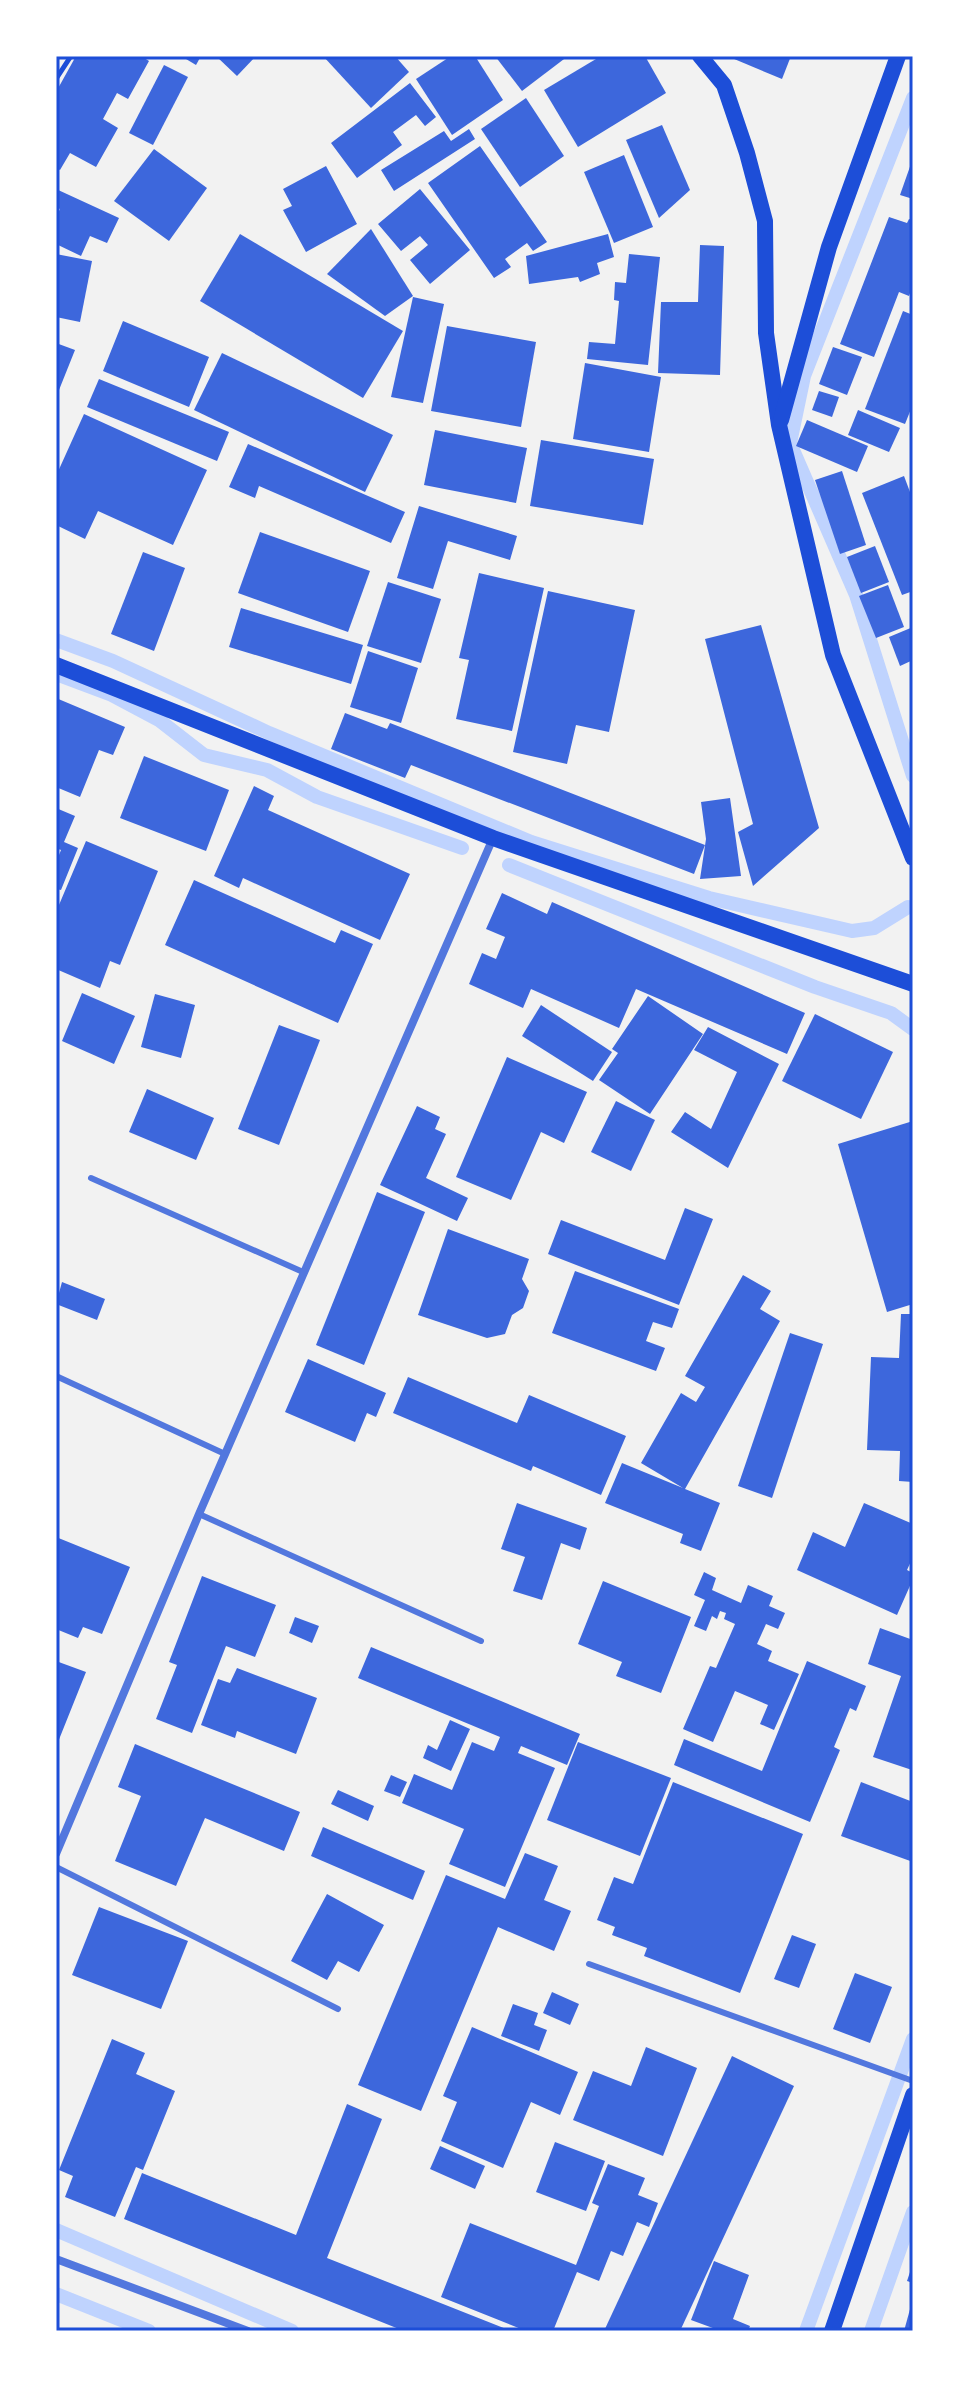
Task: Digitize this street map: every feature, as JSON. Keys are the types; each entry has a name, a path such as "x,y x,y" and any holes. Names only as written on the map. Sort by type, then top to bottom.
{"main road":[{"path":"700,56 724,85 765,221 766,333 779,425 833,655 913,858"},
{"path":"779,425 829,247 898,56"},
{"path":"56,665 493,838 913,984"},
{"path":"832,2331 913,2095"}],"street":[{"path":"56,1854 303,1272 493,838"},
{"path":"56,2259 248,2331"}],"lane":[{"path":"91,1178 303,1272"},
{"path":"56,1376 225,1454"},
{"path":"199,1514 481,1641"},
{"path":"56,1867 338,2009"},
{"path":"589,1964 913,2081"}],"path":[{"path":"56,79 71,56"}],"building":[{"path":"76,56 141,56 149,61 128,99 117,93 103,119 118,128 96,167 70,153 60,170 56,168 56,92"},
{"path":"181,56 201,56 196,65"},
{"path":"216,56 256,56 237,76"},
{"path":"323,56 395,56 409,72 371,108"},
{"path":"451,56 475,56 503,100 452,135 416,79"},
{"path":"495,56 568,56 522,91"},
{"path":"601,56 645,56 666,93 578,147 544,90"},
{"path":"727,56 791,56 782,79"},
{"path":"164,65 188,77 153,145 129,133"},
{"path":"410,83 436,117 425,126 416,115 393,132 402,145 357,178 331,143"},
{"path":"526,98 564,156 520,187 481,129"},
{"path":"662,125 690,190 659,218 626,140"},
{"path":"469,129 475,139 394,191 381,170 444,131 451,141"},
{"path":"480,146 547,242 533,251 527,243 505,259 511,267 494,278 428,183"},
{"path":"154,149 207,188 169,241 114,201"},
{"path":"624,155 653,227 614,243 584,172"},
{"path":"913,158 913,199 900,195"},
{"path":"326,166 357,224 306,252 283,210 292,206 283,189"},
{"path":"56,189 119,218 107,243 90,236 81,256 56,244 56,218 60,209 56,207"},
{"path":"420,189 470,250 430,284 410,260 428,245 420,236 401,251 378,224"},
{"path":"889,217 907,223 909,219 913,220 913,285 909,296 899,292 874,357 840,344"},
{"path":"371,229 413,296 385,316 327,274"},
{"path":"240,234 403,331 363,398 200,301"},
{"path":"608,234 614,257 597,263 600,274 580,282 578,277 529,284 526,256"},
{"path":"700,245 724,246 720,375 658,373 661,302 698,302"},
{"path":"56,254 92,261 80,322 56,317"},
{"path":"629,254 660,257 648,365 587,359 589,342 615,344 619,301 614,300 615,282 626,283"},
{"path":"413,297 444,304 423,403 391,397"},
{"path":"903,311 913,315 913,404 905,424 865,409"},
{"path":"123,321 209,357 189,407 103,371"},
{"path":"447,326 536,342 521,427 431,411"},
{"path":"56,343 75,350 59,390 56,389"},
{"path":"833,347 862,357 847,395 819,384"},
{"path":"222,353 393,435 365,492 194,410"},
{"path":"585,363 661,377 649,452 573,439"},
{"path":"99,379 229,432 217,461 87,407"},
{"path":"819,391 839,397 832,417 812,410"},
{"path":"858,410 900,428 889,452 848,435"},
{"path":"84,414 207,470 173,545 98,511 85,539 56,525 56,476"},
{"path":"807,420 868,446 857,472 796,446"},
{"path":"435,430 527,448 516,503 424,485"},
{"path":"541,440 654,459 643,525 530,506"},
{"path":"248,444 405,512 391,543 259,486 255,498 229,487"},
{"path":"842,471 866,545 840,554 815,480"},
{"path":"904,476 913,500 913,591 902,595 862,493"},
{"path":"419,506 517,536 510,560 448,541 433,589 397,578"},
{"path":"260,532 370,571 348,632 238,593"},
{"path":"875,546 889,582 861,593 847,557"},
{"path":"143,552 185,568 154,651 111,634"},
{"path":"479,573 544,588 512,731 456,719 469,660 459,658"},
{"path":"388,582 441,599 421,663 367,646"},
{"path":"888,585 904,627 876,638 859,596"},
{"path":"548,591 635,610 609,732 576,725 567,764 513,752"},
{"path":"241,608 363,645 351,684 229,647"},
{"path":"761,625 819,828 753,886 738,832 753,824 705,639"},
{"path":"913,627 913,660 900,666 889,637"},
{"path":"368,651 418,668 401,723 350,707"},
{"path":"56,698 125,727 113,755 99,750 80,797 56,787"},
{"path":"345,713 387,729 390,723 705,845 694,874 411,765 405,778 331,749"},
{"path":"144,756 229,790 206,851 120,818"},
{"path":"254,786 274,796 268,810 410,874 380,940 243,878 239,888 214,876"},
{"path":"730,798 741,876 700,879 706,839 701,802"},
{"path":"56,808 75,816 64,842 78,848 61,890 56,889 56,853 59,855 61,850 56,848"},
{"path":"86,841 158,871 120,965 110,961 100,988 56,969 56,912"},
{"path":"194,880 335,943 341,930 373,944 338,1023 165,945"},
{"path":"502,893 547,914 552,902 805,1013 787,1054 636,989 619,1028 531,989 523,1008 469,984 482,953 496,959 505,937 486,929"},
{"path":"82,993 135,1016 114,1064 62,1041"},
{"path":"155,994 195,1005 181,1058 141,1047"},
{"path":"648,996 703,1034 650,1114 599,1080 618,1053 612,1049"},
{"path":"541,1005 612,1052 593,1081 522,1036"},
{"path":"815,1014 893,1052 861,1119 782,1081"},
{"path":"279,1025 320,1040 279,1145 238,1129"},
{"path":"708,1027 779,1064 728,1168 671,1132 685,1112 711,1129 737,1072 694,1050"},
{"path":"507,1057 587,1092 564,1143 541,1132 511,1200 456,1177"},
{"path":"147,1089 214,1118 196,1160 129,1132"},
{"path":"616,1101 655,1120 631,1171 591,1152"},
{"path":"417,1106 440,1117 435,1129 446,1134 426,1178 468,1198 457,1221 380,1185"},
{"path":"913,1121 913,1304 887,1312 838,1144"},
{"path":"377,1192 425,1212 364,1365 316,1345"},
{"path":"685,1208 713,1219 679,1305 548,1254 561,1220 665,1260"},
{"path":"448,1229 529,1259 522,1279 529,1291 523,1308 512,1315 505,1334 487,1338 418,1315"},
{"path":"575,1271 679,1309 672,1328 653,1322 646,1341 665,1348 656,1371 552,1333"},
{"path":"743,1275 771,1291 760,1309 780,1321 685,1489 720,1503 701,1551 680,1543 683,1534 605,1503 622,1463 683,1488 641,1463 681,1393 696,1402 705,1387 685,1376"},
{"path":"62,1282 105,1299 97,1320 56,1304"},
{"path":"901,1314 913,1314 913,1482 899,1481 900,1451 867,1450 871,1357 899,1358"},
{"path":"790,1333 823,1344 772,1498 738,1486"},
{"path":"308,1359 386,1393 376,1417 367,1413 355,1442 285,1412"},
{"path":"408,1377 517,1423 529,1395 626,1436 601,1495 533,1466 531,1471 393,1413"},
{"path":"517,1503 587,1528 580,1550 561,1543 542,1600 513,1591 525,1557 501,1549"},
{"path":"864,1503 913,1524 913,1557 907,1570 913,1573 913,1579 897,1615 797,1570 813,1532 845,1547"},
{"path":"56,1537 130,1567 102,1634 83,1627 78,1638 56,1629"},
{"path":"704,1572 716,1578 712,1590 741,1603 748,1585 773,1596 769,1606 785,1613 778,1629 766,1624 757,1644 772,1651 768,1661 799,1674 774,1730 760,1724 768,1705 735,1691 713,1742 683,1729 710,1666 716,1668 735,1624 724,1619 726,1613 720,1611 717,1619 712,1616 706,1631 694,1626 705,1600 694,1595"},
{"path":"202,1576 276,1605 255,1657 226,1646 192,1733 156,1719 177,1665 169,1662"},
{"path":"603,1581 691,1617 661,1693 616,1676 622,1662 578,1644"},
{"path":"295,1617 319,1626 312,1643 289,1633"},
{"path":"880,1628 913,1640 912,1770 873,1757 901,1676 868,1664"},
{"path":"371,1647 580,1734 567,1765 521,1746 518,1753 555,1768 505,1887 449,1864 464,1829 402,1803 414,1774 452,1790 472,1742 494,1751 500,1737 358,1678"},
{"path":"56,1661 86,1672 56,1747"},
{"path":"807,1661 866,1686 856,1711 850,1708 834,1747 840,1750 810,1822 674,1765 684,1739 762,1771"},
{"path":"237,1668 317,1698 296,1754 237,1731 235,1738 201,1725 218,1679 230,1683"},
{"path":"450,1720 470,1729 451,1771 423,1758 428,1745 437,1750"},
{"path":"578,1742 671,1778 640,1856 547,1820"},
{"path":"135,1744 300,1812 284,1851 205,1818 176,1886 115,1861 141,1796 118,1787"},
{"path":"391,1775 407,1782 400,1797 384,1791"},
{"path":"673,1782 803,1834 740,1993 644,1956 647,1948 612,1935 615,1927 597,1920 614,1877 633,1884"},
{"path":"861,1782 913,1802 913,1862 841,1836"},
{"path":"338,1790 374,1806 368,1821 331,1804"},
{"path":"323,1827 425,1871 413,1900 311,1856"},
{"path":"525,1853 558,1866 544,1900 571,1911 554,1951 498,1927 421,2111 358,2085 446,1875 505,1899"},
{"path":"327,1894 384,1925 359,1972 338,1961 327,1980 291,1961"},
{"path":"99,1907 188,1941 161,2009 72,1975"},
{"path":"792,1935 816,1944 799,1988 774,1979"},
{"path":"855,1973 892,1987 870,2043 833,2029"},
{"path":"552,1992 579,2004 570,2025 543,2013"},
{"path":"513,2004 538,2013 534,2025 547,2030 539,2051 501,2036"},
{"path":"472,2027 578,2072 560,2115 531,2102 503,2168 441,2141 457,2102 443,2096"},
{"path":"112,2039 145,2053 136,2074 175,2091 143,2170 136,2167 115,2217 65,2197 73,2176 59,2170"},
{"path":"646,2047 697,2068 663,2156 573,2120 593,2071 631,2086"},
{"path":"732,2056 794,2086 680,2331 604,2331"},
{"path":"347,2104 382,2119 327,2258 511,2331 404,2331 124,2219 142,2173 296,2235"},
{"path":"555,2142 605,2161 586,2211 536,2192"},
{"path":"440,2146 485,2166 475,2189 430,2169"},
{"path":"608,2164 645,2178 638,2195 658,2203 649,2227 637,2222 623,2256 611,2251 599,2281 577,2272 553,2331 526,2331 441,2297 470,2223 576,2265 599,2206 592,2203"},
{"path":"714,2261 749,2275 733,2319 750,2326 748,2331 721,2331 691,2320"},
{"path":"913,2263 913,2283 907,2281"},
{"path":"912,2302 913,2331 904,2331"}],"waterway":[{"path":"913,98 804,376 790,443 856,595 913,776"},
{"path":"56,640 113,661 269,733 531,842 709,898 852,931 874,928 908,907"},
{"path":"56,674 112,695 159,720 204,755 267,770 317,797 462,848"},
{"path":"509,865 815,987 891,1013 913,1029"},
{"path":"806,2331 913,2039"},
{"path":"871,2331 913,2212"},
{"path":"56,2230 292,2331"},
{"path":"56,2294 149,2331"}]}
